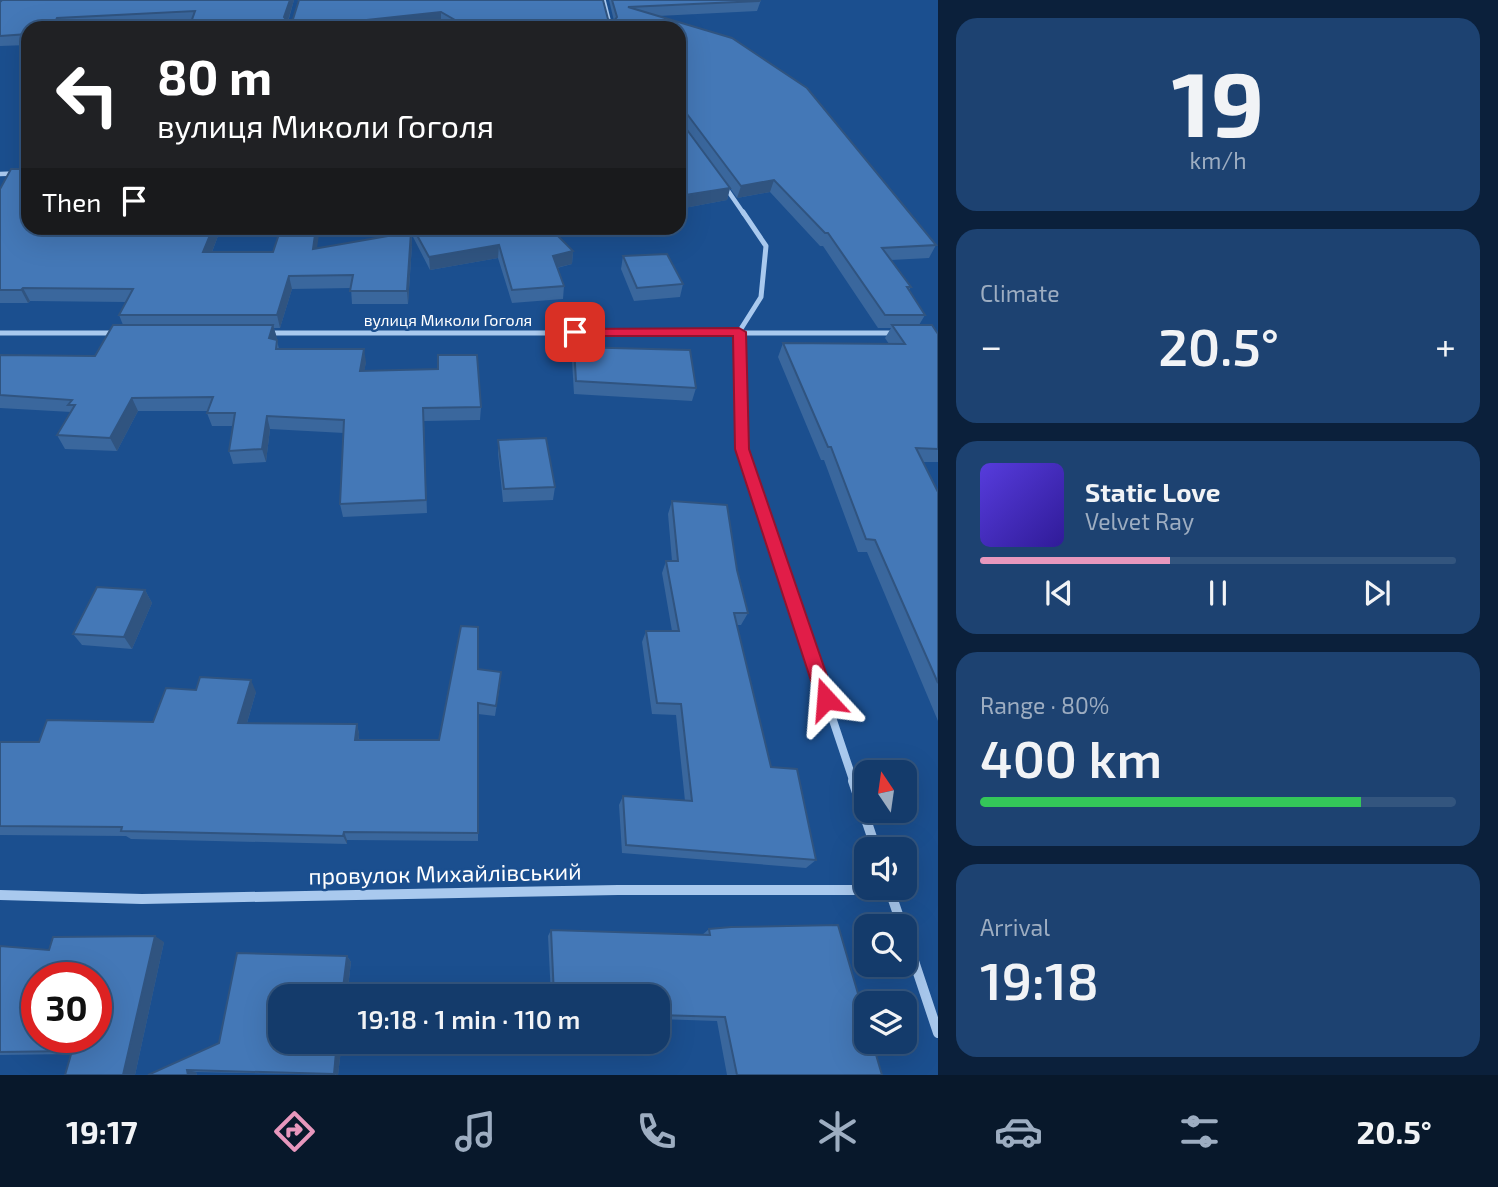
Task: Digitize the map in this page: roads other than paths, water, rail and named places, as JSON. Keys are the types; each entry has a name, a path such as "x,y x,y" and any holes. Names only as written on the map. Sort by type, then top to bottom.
{"street":[{"path":"604,0 609,21"},
{"path":"0,174 21,173"},
{"path":"717,177 766,246 761,297 739,332 742,449 872,837"},
{"name":"вулиця Миколи Гоголя","path":"265,333 898,332"},
{"path":"0,333 126,333"},
{"name":"провулок Михайлівський","path":"0,895 142,899 618,890 854,889"},
{"path":"917,970 938,1033"}]}
